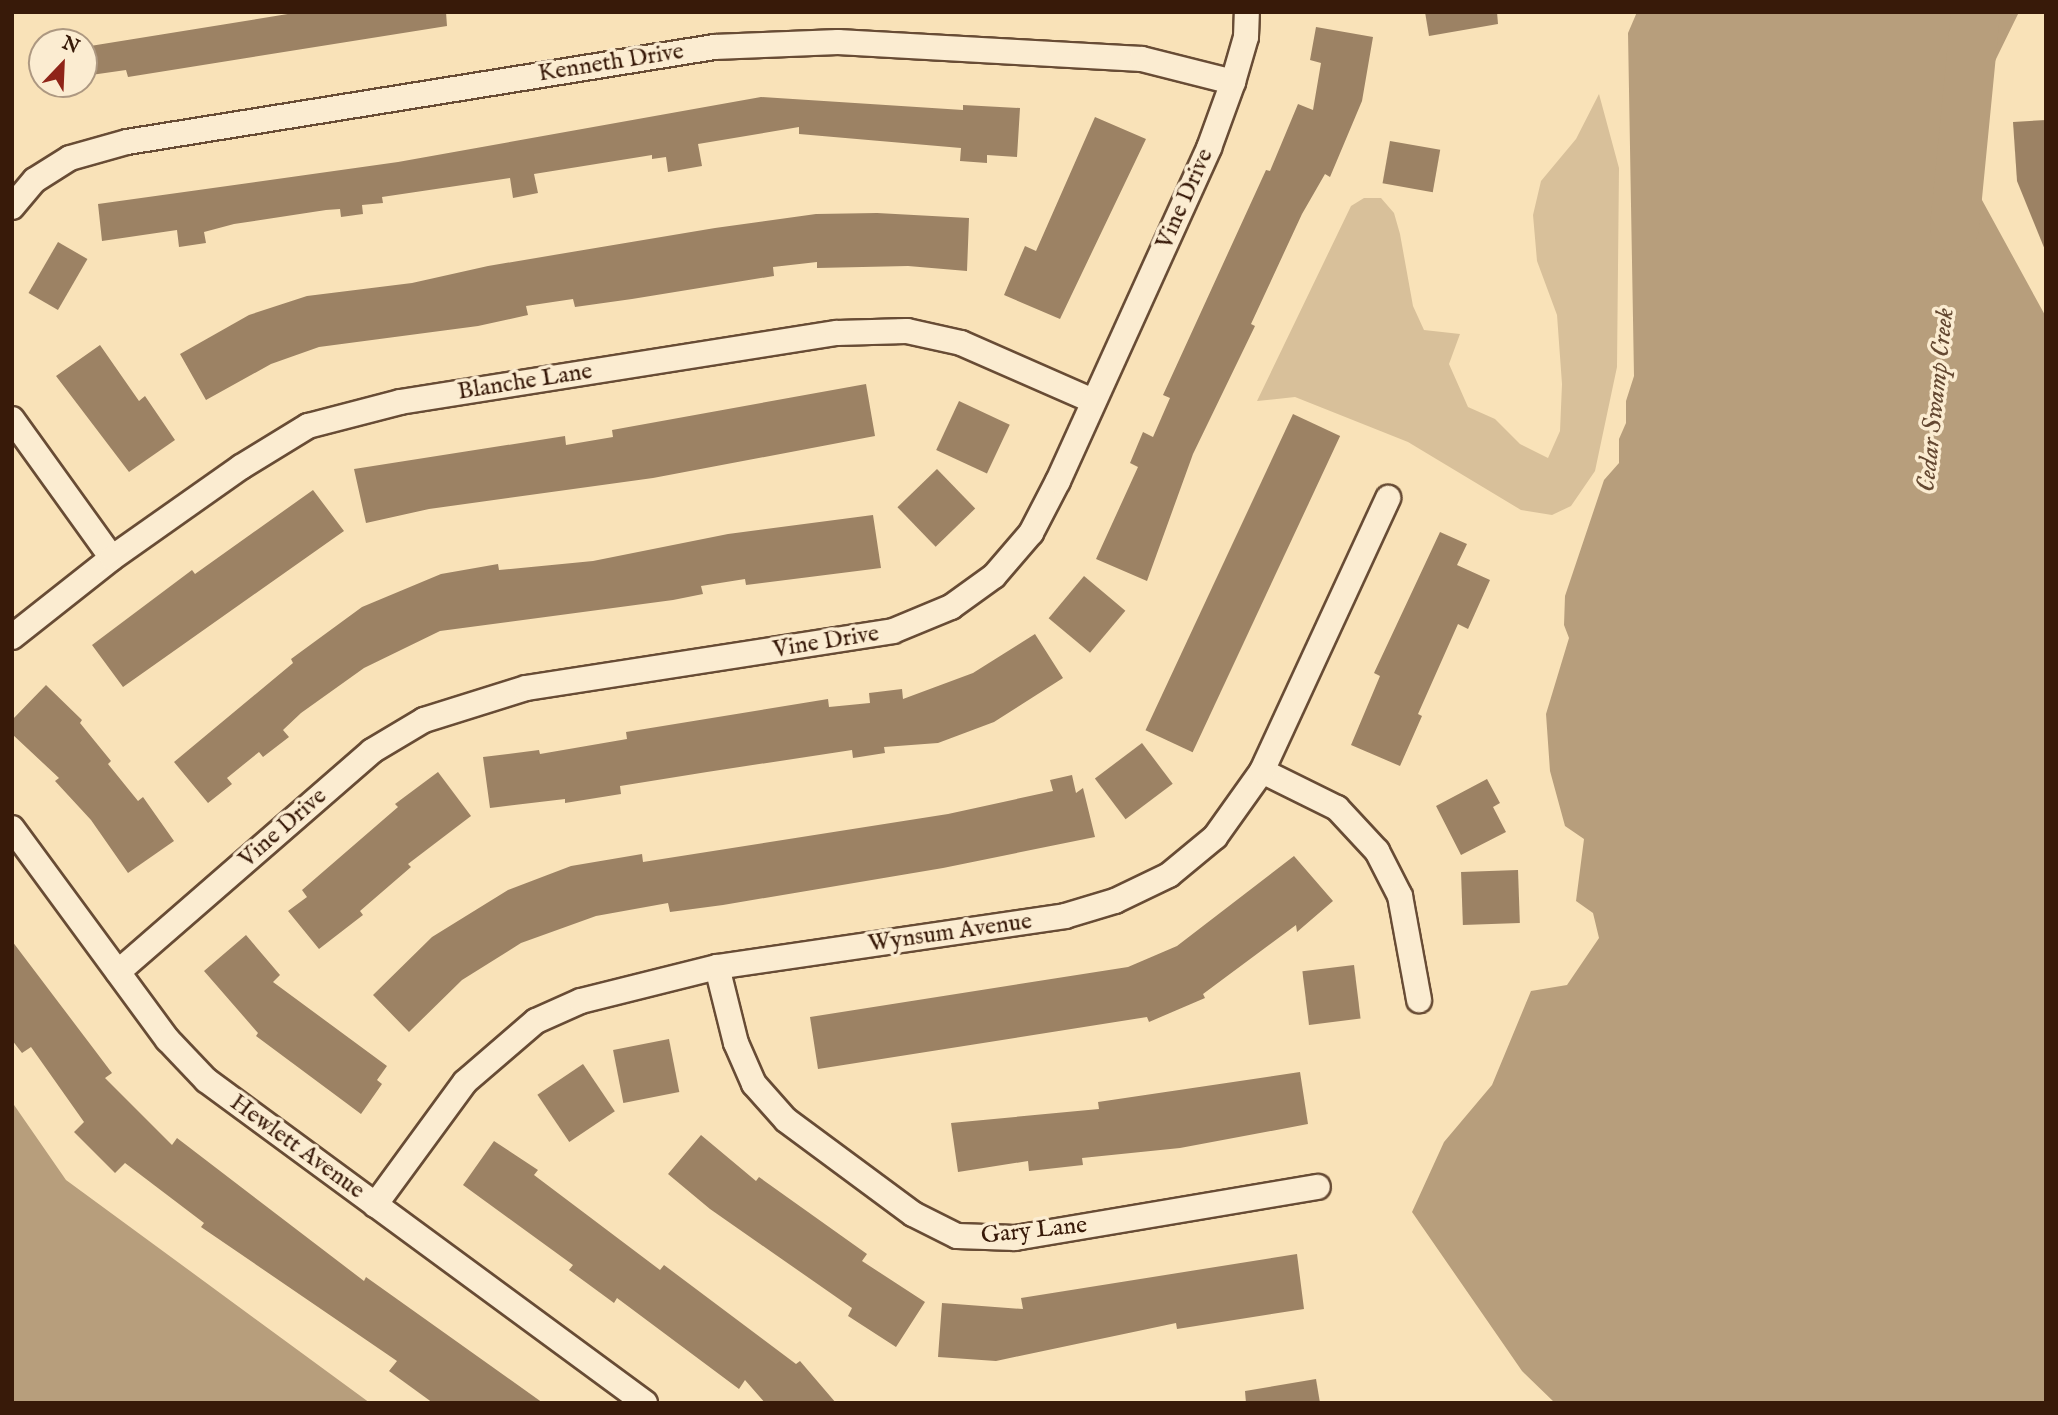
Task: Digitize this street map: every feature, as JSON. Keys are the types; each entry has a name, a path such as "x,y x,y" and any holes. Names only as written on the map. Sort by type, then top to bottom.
{"street":[{"name":"Vine Drive","path":"118,972 372,751 424,720 526,688 884,634 951,607 993,576 1031,533 1209,148 1246,37 1247,12"},
{"name":"Kenneth Drive","path":"12,207 35,180 70,158 127,142 714,47 838,42 1142,59 1233,82"},
{"name":"Blanche Lane","path":"12,637 112,558 241,467 308,426 414,400 837,333 907,331 961,343 1093,401"},
{"path":"12,419 112,558"},
{"name":"Wynsum Avenue","path":"375,1205 465,1082 536,1021 619,988 717,967 1065,916 1115,901 1169,875 1215,837 1262,771 1388,498"},
{"path":"1262,771 1337,808 1377,851 1400,895 1419,1000"},
{"name":"Hewlett Avenue","path":"12,828 169,1040 206,1080 645,1403"},
{"name":"Gary Lane","path":"717,967 736,1043 754,1084 786,1120 913,1214 957,1236 1015,1238 1318,1187"}],"shaded area":[{"path":"1599,94 1619,168 1617,367 1595,471 1571,506 1552,515 1521,510 1408,442 1295,397 1257,401 1351,206 1364,198 1381,198 1394,213 1413,306 1424,330 1460,334 1449,364 1468,407 1495,419 1520,444 1548,458 1560,431 1562,384 1557,315 1537,261 1533,215 1541,181 1576,139"}],"water":[{"path":"1637,12 2019,12 1953,147 2046,317 2046,1403 1555,1403 1522,1371 1412,1212 1444,1142 1492,1085 1531,991 1567,985 1599,938 1593,913 1576,901 1584,839 1565,826 1550,771 1546,714 1569,638 1564,625 1565,596 1604,480 1619,463 1619,439 1626,423 1626,401 1634,376 1628,33"},
{"path":"12,1102 66,1180 370,1403 12,1403"}],"building":[{"path":"300,12 446,12 447,26 128,77 126,70 98,74 98,45"},
{"path":"1425,12 1497,12 1498,24 1429,36"},
{"path":"1316,27 1373,37 1362,101 1330,177 1325,174 1302,214 1251,324 1255,326 1193,454 1147,581 1096,559 1138,467 1130,463 1143,432 1153,437 1170,398 1163,395 1266,170 1270,171 1298,104 1313,110 1321,63 1310,60"},
{"path":"761,97 963,110 963,105 1020,108 1017,157 987,155 987,163 960,161 961,148 799,134 799,127 698,144 702,166 668,172 666,157 652,159 652,155 534,174 538,193 513,198 510,178 382,197 383,203 362,205 363,214 341,217 340,209 326,210 234,224 204,232 206,243 179,247 177,230 102,241 98,204 398,162"},
{"path":"1095,117 1146,139 1060,319 1004,295 1025,246 1036,251"},
{"path":"2046,120 2045,250 2017,181 2013,122"},
{"path":"1390,141 1440,150 1433,192 1383,183"},
{"path":"877,213 969,218 967,271 908,266 817,268 817,262 773,267 774,276 632,299 575,307 573,299 526,306 528,315 478,326 319,347 271,364 206,400 180,354 249,315 307,296 412,283 488,266 715,228 816,214"},
{"path":"58,242 87,259 58,310 29,293"},
{"path":"100,345 139,401 145,396 175,440 129,472 56,376"},
{"path":"866,384 875,436 653,478 429,509 366,523 354,469 565,436 566,445 613,437 612,430"},
{"path":"959,401 1010,425 987,474 936,450"},
{"path":"1293,414 1340,436 1193,752 1146,730"},
{"path":"937,469 975,509 936,547 897,507"},
{"path":"313,490 344,531 123,687 92,645 192,570 195,574"},
{"path":"873,515 881,568 746,585 745,579 701,586 703,594 673,600 440,631 364,668 301,713 283,730 289,737 263,757 259,752 227,778 232,784 208,803 174,762 293,663 291,659 362,607 441,574 498,564 499,570 593,561 728,534"},
{"path":"1440,532 1467,544 1457,565 1490,580 1468,629 1458,624 1418,714 1422,716 1400,766 1351,745 1380,676 1374,673"},
{"path":"1084,576 1125,611 1090,653 1049,618"},
{"path":"1035,634 1063,678 994,722 938,743 884,747 885,753 853,758 852,750 707,772 620,786 621,794 565,803 565,799 490,808 483,757 539,750 540,754 627,739 626,732 828,699 829,707 870,703 869,693 902,689 903,699 973,673"},
{"path":"46,685 82,720 80,723 111,761 108,764 138,801 143,797 174,841 128,873 91,820 55,781 59,778 12,734 12,720"},
{"path":"1142,743 1173,784 1126,819 1095,779"},
{"path":"438,772 471,816 408,864 411,867 360,911 363,915 319,949 288,911 307,897 302,890 398,807 395,804"},
{"path":"1072,775 1076,793 1083,788 1095,837 943,868 723,905 670,912 668,903 596,916 521,943 462,980 409,1032 373,995 432,937 508,890 571,866 642,854 643,862 948,814 1053,791 1050,780"},
{"path":"1487,779 1500,803 1493,807 1506,832 1461,855 1436,806"},
{"path":"1294,856 1333,901 1297,932 1296,925 1203,994 1205,998 1149,1022 1147,1017 818,1069 810,1017 1128,967 1177,946"},
{"path":"1518,870 1520,923 1463,925 1461,872"},
{"path":"246,935 280,975 273,982 387,1066 377,1080 382,1084 361,1114 256,1036 258,1033 204,971"},
{"path":"12,941 112,1073 105,1078 172,1145 177,1138 364,1281 366,1277 543,1403 433,1403 389,1371 397,1361 201,1227 204,1223 125,1163 115,1173 74,1132 84,1122 31,1047 22,1053 12,1040"},
{"path":"1354,965 1361,1019 1309,1025 1302,971"},
{"path":"669,1039 679,1092 623,1103 613,1050"},
{"path":"583,1064 615,1111 569,1142 537,1095"},
{"path":"1300,1072 1308,1124 1180,1148 1082,1158 1083,1165 1029,1171 1028,1161 958,1172 951,1123 1099,1109 1098,1102"},
{"path":"701,1135 756,1181 759,1177 867,1254 862,1261 925,1302 896,1347 848,1316 852,1308 710,1209 668,1174"},
{"path":"494,1141 538,1170 534,1175 660,1270 664,1265 796,1364 800,1361 836,1403 765,1403 745,1380 739,1389 617,1298 614,1303 569,1270 573,1265 463,1185"},
{"path":"1297,1254 1304,1309 1177,1329 1176,1323 996,1361 938,1357 942,1303 1023,1309 1021,1298"},
{"path":"1316,1379 1320,1403 1246,1403 1245,1391"}],"waterway":[{"name":"Cedar Swamp Creek","path":"1954,227 1975,12"}]}
